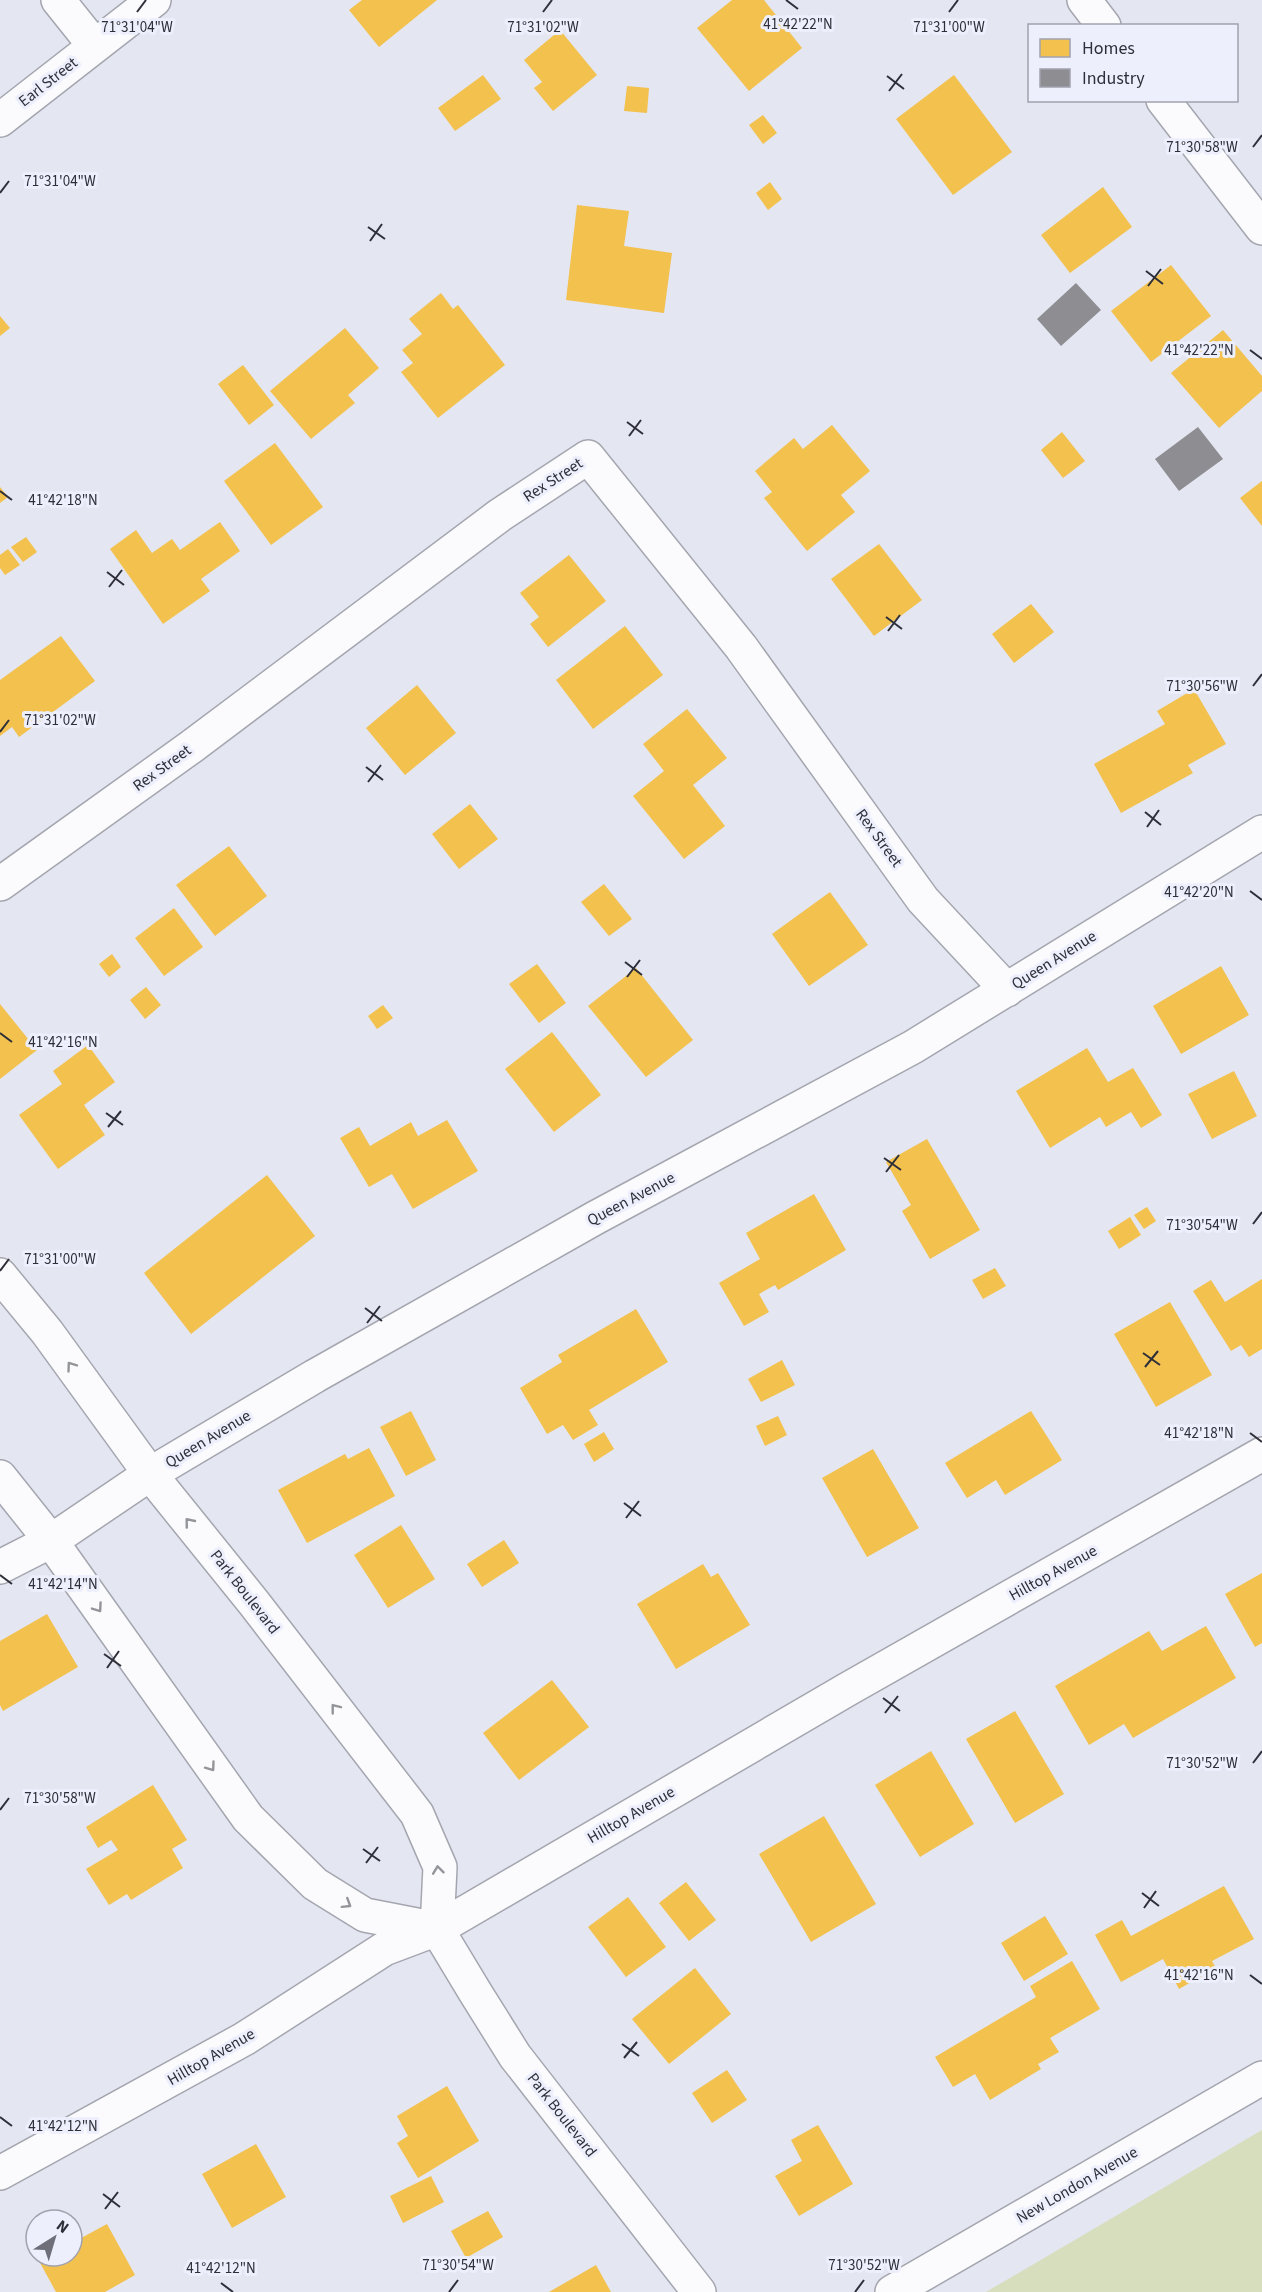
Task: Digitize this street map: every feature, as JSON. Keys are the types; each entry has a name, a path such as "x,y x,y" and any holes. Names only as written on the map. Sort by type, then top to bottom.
{"street":[{"path":"58,0 94,45"},
{"name":"Earl Street","path":"0,120 154,0"},
{"path":"1084,0 1102,24"},
{"path":"1165,102 1262,228"},
{"name":"Rex Street","path":"0,884 191,747 500,515 588,457 741,647 924,900 1007,990"},
{"name":"Queen Avenue","path":"0,1567 51,1541 150,1474 315,1376 595,1218 913,1047 1262,832"},
{"name":"Park Boulevard","path":"0,1275 47,1332 150,1474 254,1603 417,1814 440,1868 437,1929 515,2056 699,2292"},
{"name":"Hilltop Avenue","path":"0,2173 244,2039 384,1949 437,1929 848,1689 1262,1454"},
{"path":"0,1477 51,1541 248,1818 315,1884 365,1915 437,1929"},
{"name":"New London Avenue","path":"892,2292 1262,2078"}],"green space":[{"path":"1262,2130 1262,2292 986,2292"}],"building: Homes":[{"path":"362,0 437,0 379,47 349,10"},
{"path":"732,0 764,0 802,48 749,91 697,28"},
{"path":"560,30 597,75 553,111 534,88 542,82 524,60"},
{"path":"483,75 501,99 455,131 438,108"},
{"path":"954,75 1012,152 953,195 896,119"},
{"path":"627,86 649,88 647,113 624,111"},
{"path":"763,115 777,133 763,144 749,125"},
{"path":"770,182 782,199 768,210 756,193"},
{"path":"1103,187 1132,227 1070,273 1041,235"},
{"path":"577,205 629,211 624,246 672,253 664,313 566,300"},
{"path":"1171,265 1211,316 1151,362 1111,311"},
{"path":"441,293 453,309 458,305 505,365 438,418 401,372 413,363 402,350 422,334 409,319"},
{"path":"0,316 10,328 0,336"},
{"path":"345,328 379,368 348,395 355,403 311,439 270,391"},
{"path":"1223,330 1262,376 1262,391 1219,428 1171,373"},
{"path":"243,365 274,405 249,425 218,384"},
{"path":"832,425 870,471 841,495 855,512 807,551 764,498 772,492 755,471 794,438 803,449"},
{"path":"1062,432 1085,461 1063,478 1041,450"},
{"path":"275,443 323,507 271,545 224,481"},
{"path":"1262,481 1262,526 1240,498"},
{"path":"0,487 8,497 0,503"},
{"path":"220,522 240,551 201,579 210,591 163,624 110,549 136,530 152,553 172,539 180,550"},
{"path":"26,537 37,552 23,562 11,547"},
{"path":"879,544 922,600 874,636 831,579"},
{"path":"8,549 20,565 5,575 0,568 0,555"},
{"path":"569,555 606,601 548,647 530,624 539,617 520,593"},
{"path":"1031,604 1054,632 1014,663 992,634"},
{"path":"625,626 663,675 593,729 556,680"},
{"path":"61,636 95,681 19,737 12,727 0,736 0,680"},
{"path":"417,685 456,733 405,775 366,728"},
{"path":"1194,689 1226,744 1188,765 1193,773 1121,813 1094,764 1165,724 1157,711"},
{"path":"687,709 727,758 693,785 725,826 684,859 633,796 664,771 643,744"},
{"path":"470,804 498,839 459,869 432,834"},
{"path":"229,846 267,896 215,936 176,885"},
{"path":"604,884 632,919 609,936 581,902"},
{"path":"830,892 868,945 809,986 772,934"},
{"path":"174,908 203,947 164,976 135,938"},
{"path":"112,954 121,967 109,977 99,964"},
{"path":"537,964 566,1003 539,1023 509,984"},
{"path":"1221,966 1249,1015 1181,1054 1153,1006"},
{"path":"636,968 693,1040 646,1077 588,1006"},
{"path":"146,987 161,1005 145,1019 130,1000"},
{"path":"0,1004 37,1050 0,1079"},
{"path":"383,1005 393,1018 377,1029 368,1016"},
{"path":"552,1032 601,1095 554,1132 505,1069"},
{"path":"88,1045 115,1082 84,1105 105,1135 58,1169 19,1115 62,1084 53,1071"},
{"path":"1087,1048 1108,1082 1133,1068 1162,1115 1141,1128 1131,1112 1106,1127 1100,1117 1050,1148 1016,1091"},
{"path":"1234,1071 1257,1116 1212,1139 1188,1094"},
{"path":"447,1120 478,1171 413,1209 392,1174 369,1187 340,1138 359,1127 370,1146 411,1122 418,1136"},
{"path":"927,1139 980,1230 930,1259 902,1211 911,1205 886,1162"},
{"path":"267,1175 315,1236 191,1334 144,1273"},
{"path":"814,1194 846,1250 778,1290 775,1285 759,1294 769,1312 744,1326 719,1283 760,1259 746,1233"},
{"path":"1147,1207 1156,1221 1144,1229 1134,1215"},
{"path":"1130,1217 1141,1235 1119,1249 1108,1231"},
{"path":"995,1268 1006,1286 983,1299 972,1280"},
{"path":"1262,1279 1262,1349 1249,1357 1241,1345 1231,1351 1193,1291 1211,1280 1225,1302"},
{"path":"1170,1302 1212,1375 1156,1407 1114,1334"},
{"path":"636,1309 668,1362 589,1410 598,1425 573,1440 563,1425 547,1434 520,1388 562,1362 558,1355"},
{"path":"782,1360 795,1385 761,1402 748,1379"},
{"path":"411,1411 436,1460 406,1476 380,1427"},
{"path":"1031,1411 1062,1460 1005,1495 996,1480 967,1498 945,1463"},
{"path":"778,1416 787,1435 765,1446 756,1426"},
{"path":"604,1432 614,1449 594,1462 584,1444"},
{"path":"369,1448 395,1496 307,1543 278,1490 345,1454 348,1459"},
{"path":"873,1449 919,1528 867,1557 822,1478"},
{"path":"401,1525 435,1579 388,1608 354,1555"},
{"path":"504,1540 519,1563 482,1587 467,1564"},
{"path":"703,1564 711,1577 718,1573 750,1625 676,1669 637,1604"},
{"path":"1262,1573 1262,1643 1255,1647 1225,1594"},
{"path":"47,1614 78,1667 3,1711 0,1705 0,1641"},
{"path":"1206,1626 1236,1678 1133,1738 1124,1724 1089,1745 1055,1686 1149,1631 1162,1651"},
{"path":"552,1680 589,1727 519,1780 483,1733"},
{"path":"1015,1711 1064,1794 1015,1823 966,1739"},
{"path":"931,1751 974,1824 920,1857 875,1785"},
{"path":"153,1785 187,1840 172,1849 183,1868 131,1900 127,1894 109,1905 86,1869 118,1850 111,1840 98,1848 86,1827"},
{"path":"824,1816 876,1904 811,1942 759,1854"},
{"path":"686,1882 716,1920 689,1941 659,1903"},
{"path":"1224,1886 1254,1939 1212,1961 1216,1968 1179,1989 1163,1959 1121,1982 1095,1935 1122,1920 1131,1936"},
{"path":"628,1897 666,1947 626,1977 588,1927"},
{"path":"1045,1916 1068,1954 1024,1981 1001,1943"},
{"path":"1072,1961 1100,2009 1050,2038 1059,2052 1038,2064 1041,2069 990,2100 975,2074 953,2087 935,2057 1036,1997 1030,1986"},
{"path":"695,1968 731,2014 669,2064 632,2019"},
{"path":"727,2070 747,2100 712,2123 692,2093"},
{"path":"447,2086 479,2141 418,2178 397,2143 408,2136 397,2116"},
{"path":"818,2125 853,2184 799,2216 775,2176 802,2161 791,2140"},
{"path":"256,2144 286,2197 232,2228 202,2174"},
{"path":"431,2176 444,2202 403,2223 390,2196"},
{"path":"488,2211 503,2237 466,2258 451,2231"},
{"path":"107,2224 135,2275 105,2292 56,2292 43,2268 84,2268 84,2236"},
{"path":"596,2265 611,2292 549,2292"}],"building: Industry":[{"path":"1076,283 1101,310 1061,346 1037,319"},
{"path":"1198,427 1223,459 1179,491 1155,459"}]}
